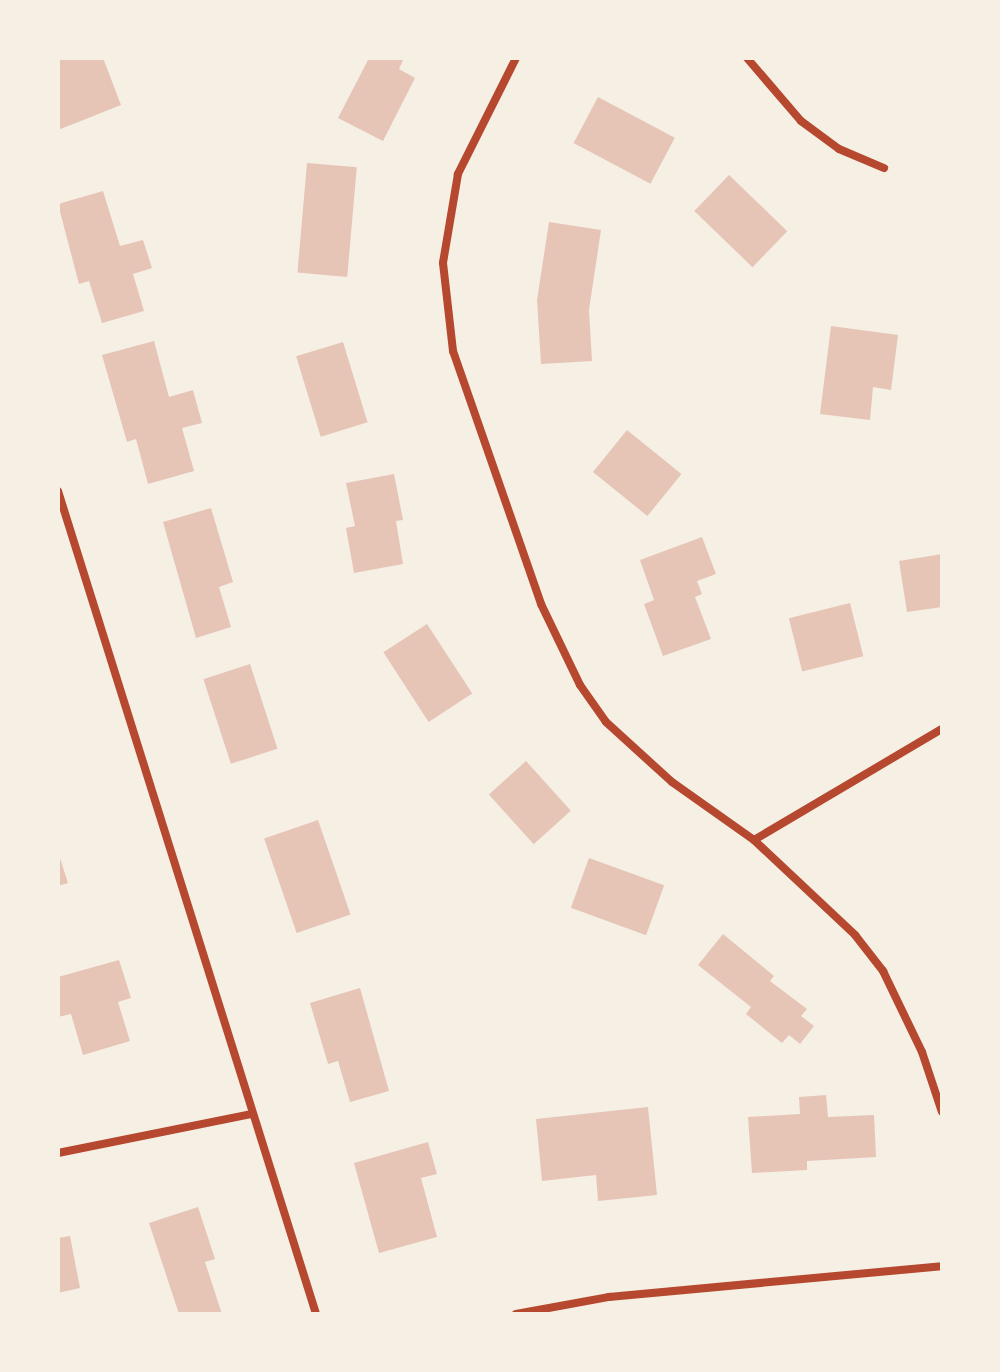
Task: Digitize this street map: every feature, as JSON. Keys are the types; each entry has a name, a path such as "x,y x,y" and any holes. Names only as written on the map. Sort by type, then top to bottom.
{"street":[{"path":"516,58 458,174 443,263 453,351 541,604 580,685 606,722 672,782 754,840 855,935 883,971 922,1052 942,1112"},
{"path":"747,58 801,121 839,149 884,168"},
{"path":"58,491 316,1314"},
{"path":"754,840 942,729"},
{"path":"58,1153 252,1114"},
{"path":"516,1314 609,1297 942,1266"}],"building":[{"path":"58,58 103,58 121,105 58,130"},
{"path":"369,58 404,58 399,69 415,78 383,141 338,118"},
{"path":"598,97 675,138 650,184 574,143"},
{"path":"307,163 357,167 347,277 297,273"},
{"path":"729,175 787,231 753,267 694,211"},
{"path":"103,191 120,246 143,240 152,268 133,274 144,311 102,323 89,281 79,284 58,204"},
{"path":"549,222 601,230 589,310 592,361 541,364 537,300"},
{"path":"831,326 898,335 891,390 873,387 870,420 820,414"},
{"path":"154,341 169,397 193,390 202,423 182,428 194,471 148,484 136,439 127,442 102,355"},
{"path":"343,342 368,422 321,437 296,356"},
{"path":"627,430 681,474 647,516 593,472"},
{"path":"394,474 403,520 396,521 403,564 354,573 346,528 355,526 346,483"},
{"path":"211,508 233,582 219,587 231,627 196,638 163,522"},
{"path":"702,537 716,574 697,581 702,594 695,597 711,639 663,656 644,604 654,600 640,560"},
{"path":"942,554 942,607 907,612 899,561"},
{"path":"850,603 863,656 802,672 789,618"},
{"path":"427,624 472,694 429,722 383,652"},
{"path":"250,664 278,749 231,764 203,679"},
{"path":"526,761 571,811 534,844 489,794"},
{"path":"318,820 351,915 297,933 264,839"},
{"path":"58,852 68,883 58,886"},
{"path":"589,858 664,885 646,935 571,908"},
{"path":"723,934 774,976 770,981 807,1009 801,1016 814,1026 800,1044 789,1035 782,1043 746,1014 751,1007 698,965"},
{"path":"119,960 131,998 118,1002 130,1041 83,1055 71,1014 58,1017 58,977"},
{"path":"360,988 389,1091 350,1102 338,1061 328,1064 310,1003"},
{"path":"826,1095 828,1117 874,1115 876,1157 807,1161 807,1170 752,1173 748,1117 800,1114 799,1097"},
{"path":"648,1107 657,1195 598,1201 596,1175 542,1181 536,1119"},
{"path":"428,1142 437,1174 421,1178 437,1237 379,1253 354,1163"},
{"path":"198,1207 215,1259 205,1262 222,1314 179,1314 149,1223"},
{"path":"70,1236 80,1288 58,1293 58,1238"}]}
